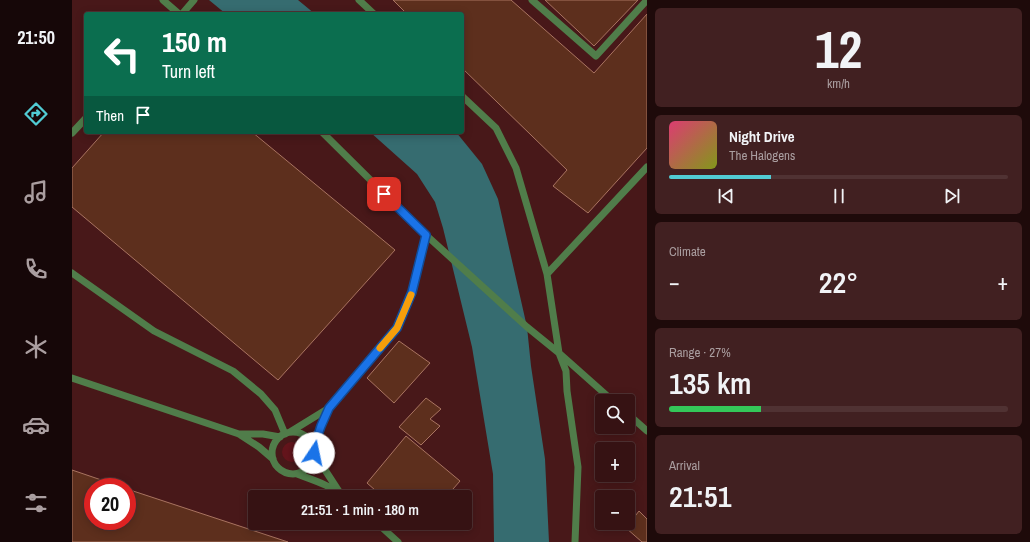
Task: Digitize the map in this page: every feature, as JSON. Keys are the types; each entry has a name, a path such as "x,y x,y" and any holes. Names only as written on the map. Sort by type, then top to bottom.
{"lane":[{"path":"163,0 178,12"},
{"path":"183,12 194,0"},
{"path":"359,0 372,12"},
{"path":"532,0 596,56 647,0"},
{"path":"464,98 496,128 516,168 547,274 559,353 566,371 567,391 578,467 575,542"},
{"path":"72,133 84,120"},
{"path":"324,134 426,235 527,327 605,394"},
{"path":"547,274 647,167"},
{"path":"296,474 302,472 311,464 321,426 329,408 397,328 412,292 426,235"},
{"path":"72,273 154,331 232,371 261,394 275,410 285,434"},
{"path":"72,378 239,434 259,447 273,459 280,469 290,474 296,474 312,479 333,490"},
{"path":"273,459 273,447 285,434 329,408"},
{"path":"635,420 647,431"},
{"path":"239,434 302,434 311,442 314,450 340,490"},
{"path":"385,530 398,542"}],"shaded area":[{"path":"292,442 299,445 302,452 299,459 292,462 285,459 282,452 285,445"}],"water":[{"path":"209,0 298,0 313,12 224,12"},
{"path":"372,134 458,134 482,164 498,199 527,327 531,366 545,459 549,542 494,542 493,474 472,347 443,228 435,202 417,174"}],"building":[{"path":"393,0 511,0 594,73 647,14 647,148 588,213 553,186 567,170 464,70 464,12 405,12"},
{"path":"545,0 638,0 594,46"},
{"path":"102,134 254,134 395,250 278,380 72,207 72,168"},
{"path":"399,341 430,363 394,403 367,378"},
{"path":"426,398 441,409 430,419 440,426 421,445 399,427"},
{"path":"406,436 460,481 452,490 375,490 367,483"},
{"path":"72,470 96,478 84,478 84,530 136,530 136,492 288,542 72,542"},
{"path":"639,511 647,519 647,542 642,542 628,530 635,530 635,516"}],"slow traffic":[{"path":"380,348 397,328 411,295"}],"route":[{"path":"314,453 314,447 329,408 397,328 412,292 420,263 426,235 384,194"}]}
